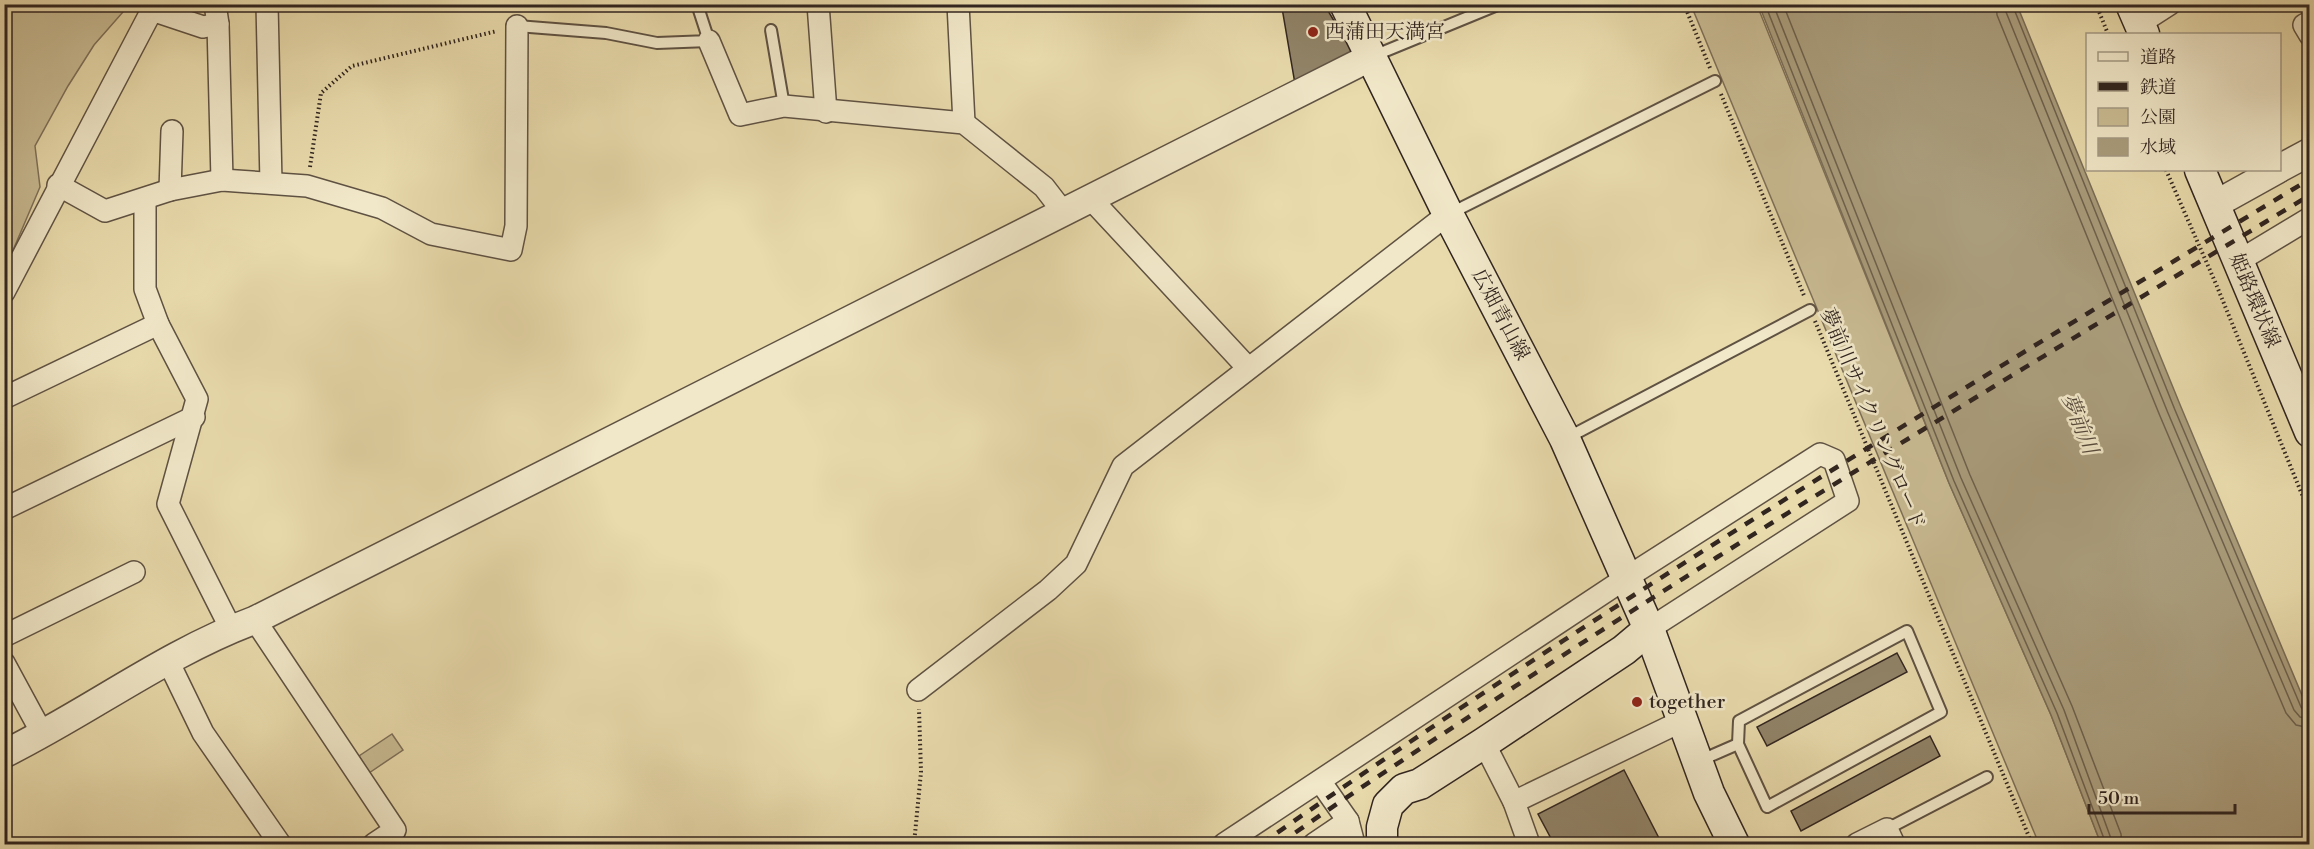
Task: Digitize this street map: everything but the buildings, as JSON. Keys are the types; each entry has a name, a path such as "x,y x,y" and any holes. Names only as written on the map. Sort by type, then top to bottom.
{"main road":[{"name":"広畑青山線","path":"1346,4 1448,214 1565,439 1648,629 1684,720 1709,793 1734,844"},
{"name":"姫路環状線","path":"2200,171 2308,423"},
{"path":"1382,844 1382,827 1388,806 1404,789 1420,784 1484,743 1624,650 1648,629"},
{"path":"1400,844 1397,829 1403,809 1420,784"}],"street":[{"path":"267,4 271,183"},
{"path":"818,4 826,111"},
{"path":"958,4 964,123"},
{"path":"2138,21 2170,4"},
{"path":"4,292 153,7 203,27 216,14"},
{"path":"216,14 222,180"},
{"path":"2310,21 2304,25 2310,35"},
{"path":"58,185 105,211 146,200 170,190 222,180 307,186 382,208 431,234 511,250 516,226 517,26"},
{"path":"709,41 740,115 784,106 964,123 1044,187 1064,213"},
{"path":"4,754 43,735 168,661 1371,57"},
{"path":"170,190 172,131"},
{"path":"2281,167 2310,152"},
{"path":"2214,205 2274,171"},
{"path":"1091,199 1248,368"},
{"path":"146,200 145,289 158,324 197,399 194,417 168,504 243,625 395,830 374,844"},
{"path":"918,690 1048,590 1076,564 1123,465 1448,214"},
{"path":"2237,261 2310,218"},
{"path":"4,398 158,324"},
{"path":"4,509 194,417"},
{"path":"1224,844 1626,578 1820,454 1834,460 1848,501 1648,629"},
{"path":"4,636 134,572"},
{"path":"168,661 203,733 280,844"},
{"path":"4,663 43,735"},
{"path":"1514,802 1684,720"},
{"path":"1484,743 1514,802 1529,844"},
{"path":"1320,781 1348,821 1354,844"},
{"path":"1314,844 1348,821"},
{"path":"1857,844 1890,837"}],"lane":[{"path":"517,26 606,33 657,43 709,41 697,4"},
{"path":"1371,57 1500,4"},
{"path":"771,30 784,106"},
{"path":"1448,214 1715,81"},
{"path":"1565,439 1810,310"},
{"path":"1907,631 1941,712 1767,807 1738,744 1739,721 1907,631"},
{"path":"1698,761 1738,744"},
{"path":"1890,837 1987,777"}],"path":[{"name":"夢前川サイクリングロード","path":"1684,4 2032,844"},
{"path":"2096,4 2108,33"},
{"path":"307,186 321,93 352,66 517,26"},
{"path":"2166,171 2216,284 2310,514"},
{"path":"914,844 921,772 918,690"}],"green space":[{"path":"5,5 124,5 123,12 94,45 68,86 35,146 40,187 5,269"},
{"path":"1691,5 1757,5 1949,483 2051,715 2101,844 2039,844"},
{"path":"392,734 403,750 369,773 359,756"}],"water":[{"name":"夢前川","path":"1759,5 2017,5 2181,407 2309,712 2309,844 2101,844 2051,715 1949,483"}],"railway":[{"path":"1261,844 1389,756 1648,586 1911,421 2310,179"},
{"path":"1279,844 1508,691 1706,564 2310,195"}],"place":[{"name":"西蒲田天満宮","path":"1313,32"},
{"name":"together","path":"1637,702"}]}
